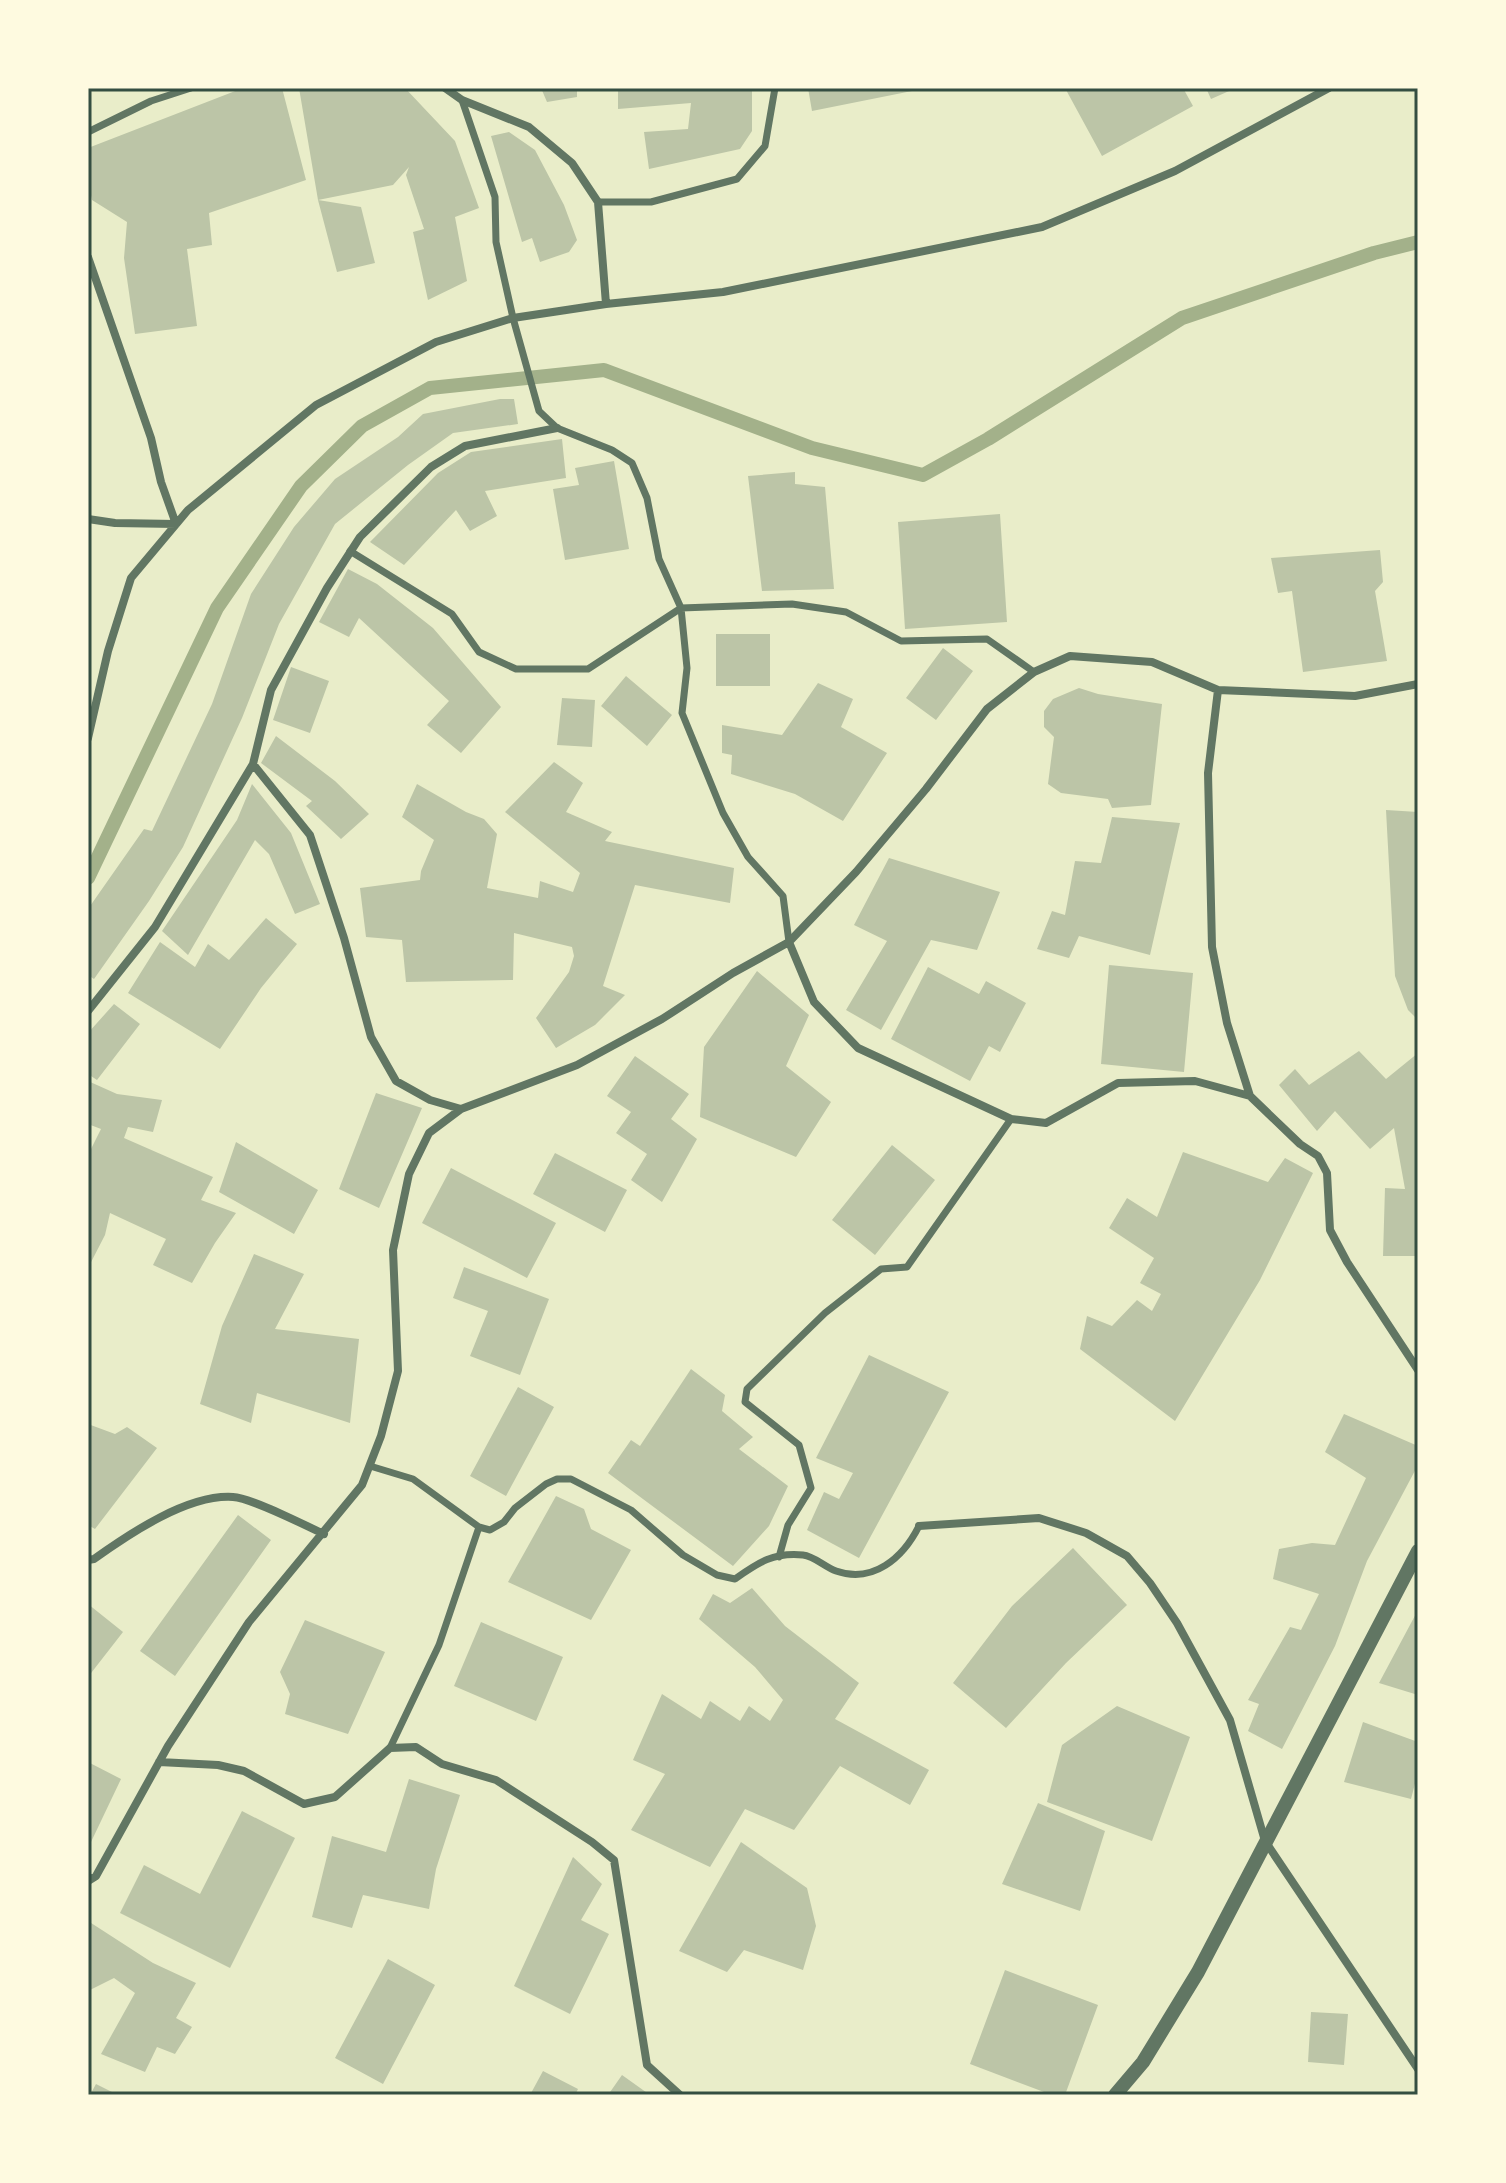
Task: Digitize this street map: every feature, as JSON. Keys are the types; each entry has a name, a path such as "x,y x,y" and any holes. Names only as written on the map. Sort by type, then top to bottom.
{"street":[{"path":"88,132 151,101 191,88"},
{"path":"445,88 462,100 529,127 572,163 598,202 606,304"},
{"path":"598,202 651,202 737,179 765,146 775,88"},
{"path":"88,738 108,651 131,578 188,510 316,405 436,342 513,318 606,304 723,292 1042,227 1175,171 1329,88"},
{"path":"462,100 495,197 496,242 539,411 557,428 612,450 632,463 647,498 659,559 681,608 687,668 682,713 723,813 748,857 783,896 789,942 814,1002 858,1048 1011,1119 1046,1123 1118,1083 1195,1081 1250,1096 1300,1144 1318,1156 1327,1173 1330,1230 1347,1262 1418,1370"},
{"path":"88,257 151,438 161,482 176,524"},
{"path":"88,1011 155,927 253,764 271,690 327,588 360,537 431,467 465,446 557,428"},
{"path":"88,519 115,523 176,524"},
{"path":"350,551 452,614 479,652 516,669 588,669 681,608 792,604 846,612 901,641 987,639 1034,672"},
{"path":"88,1881 96,1876 159,1762 249,1622 362,1485 381,1436 398,1371 393,1250 409,1174 429,1133 461,1109 577,1065 662,1019 789,942 856,872 926,789 987,709 1034,672 1070,656 1152,662 1218,690 1355,696 1418,684"},
{"path":"1218,690 1208,773 1212,947 1227,1023 1250,1096"},
{"path":"253,764 310,835 344,938 371,1037 396,1081 430,1100 461,1109"},
{"path":"779,1557 788,1525 811,1488 799,1445 745,1402 747,1389 825,1313 881,1269 907,1267 1011,1119"},
{"path":"370,1466 413,1479 479,1527 490,1530 504,1522 515,1508 546,1484 557,1479 571,1479 631,1510 683,1555 717,1575 735,1579 766,1557 805,1555 835,1570 857,1576 879,1570 909,1547 919,1526 1039,1518 1086,1533 1127,1556 1177,1623 1230,1720 1265,1841 1418,2069"},
{"path":"88,1560 94,1559 137,1528 209,1498 235,1497 324,1534"},
{"path":"159,1762 218,1765 244,1771 304,1804 335,1797 390,1748 439,1645 479,1527"},
{"path":"1115,2095 1143,2062 1198,1972 1418,1551"},
{"path":"390,1748 416,1747 442,1764 496,1780 592,1842 614,1860 647,2065 680,2095"}],"building":[{"path":"243,88 282,88 306,180 209,213 212,245 187,249 197,326 135,334 124,258 127,222 92,200 88,181 88,148"},
{"path":"299,88 405,88 455,141 479,208 455,217 467,281 428,300 413,232 424,229 406,175 409,167 393,185 318,200"},
{"path":"541,88 577,88 577,97 547,102"},
{"path":"618,88 752,88 752,131 740,149 649,169 644,132 688,129 691,103 618,109"},
{"path":"808,88 922,88 922,89 812,111"},
{"path":"1065,88 1183,88 1193,106 1102,156"},
{"path":"1206,88 1236,88 1211,99"},
{"path":"509,132 535,150 564,205 577,240 569,252 540,262 532,238 522,242 491,136"},
{"path":"318,200 361,207 375,263 337,272"},
{"path":"514,399 518,424 453,433 335,524 279,624 242,718 183,847 94,979 88,975 88,909 144,829 152,831 212,704 251,594 294,527 335,479 398,437 423,414"},
{"path":"562,439 566,478 485,491 497,516 470,531 456,510 404,565 370,542 438,473 471,452"},
{"path":"614,461 629,549 565,560 553,489 579,485 575,468"},
{"path":"795,472 795,484 825,487 834,589 762,591 748,476"},
{"path":"1000,514 1007,622 905,629 898,522"},
{"path":"1380,550 1383,582 1375,591 1387,661 1303,672 1292,591 1278,593 1271,558"},
{"path":"348,569 377,584 433,628 501,707 461,753 427,725 449,701 359,618 349,637 319,622"},
{"path":"716,634 770,634 770,686 716,686"},
{"path":"943,648 973,671 936,720 906,698"},
{"path":"291,667 329,681 310,733 273,720"},
{"path":"626,676 672,715 647,746 601,706"},
{"path":"818,683 853,699 841,727 887,753 843,821 795,794 731,774 732,755 722,753 722,725 782,735"},
{"path":"1079,688 1162,704 1151,805 1112,808 1108,799 1061,793 1048,784 1054,737 1044,727 1044,711 1053,699"},
{"path":"562,698 595,700 592,747 557,745"},
{"path":"276,736 335,781 369,814 341,839 306,806 312,801 261,763"},
{"path":"554,762 583,783 566,812 612,832 605,841 734,868 730,903 635,885 603,986 625,995 595,1025 556,1048 536,1018 569,972 574,956 572,947 514,933 513,980 406,982 402,940 366,937 360,888 420,880 434,840 402,817 417,784 484,819 497,834 487,888 538,898 540,881 573,892 580,873 505,812"},
{"path":"252,784 291,833 320,904 295,914 269,854 255,840 188,955 162,931 237,820"},
{"path":"1386,810 1418,812 1418,1020 1408,1010 1395,976"},
{"path":"1112,817 1180,823 1150,955 1079,936 1069,958 1037,949 1052,911 1065,915 1075,861 1101,863"},
{"path":"889,858 1000,892 977,950 931,940 881,1030 846,1010 887,941 854,925"},
{"path":"266,918 297,944 261,988 220,1049 128,993 160,942 195,967 208,944 229,960"},
{"path":"1109,965 1193,973 1184,1072 1101,1064"},
{"path":"928,967 979,994 986,981 1026,1003 1000,1052 989,1046 970,1081 891,1039"},
{"path":"757,971 809,1015 786,1066 831,1102 796,1157 700,1117 704,1047"},
{"path":"114,1004 140,1024 97,1080 88,1074 88,1033"},
{"path":"1359,1051 1386,1079 1418,1053 1418,1256 1383,1256 1385,1188 1405,1189 1394,1128 1370,1149 1335,1111 1317,1131 1279,1085 1295,1069 1309,1085"},
{"path":"635,1056 689,1094 671,1119 697,1139 662,1202 631,1180 647,1154 616,1133 631,1112 607,1096"},
{"path":"88,1081 117,1094 162,1100 153,1132 128,1127 124,1138 213,1177 201,1200 236,1213 192,1283 153,1265 166,1239 110,1213 105,1235 88,1268 88,1155 101,1129 88,1124"},
{"path":"376,1093 422,1108 379,1208 339,1189"},
{"path":"236,1142 318,1190 294,1234 219,1192"},
{"path":"892,1145 935,1180 875,1255 832,1220"},
{"path":"1183,1152 1268,1182 1285,1158 1313,1173 1260,1280 1175,1421 1080,1349 1087,1316 1112,1326 1137,1300 1152,1311 1161,1294 1140,1283 1154,1258 1109,1228 1127,1198 1157,1217"},
{"path":"555,1153 627,1190 605,1232 533,1194"},
{"path":"451,1168 556,1223 527,1278 422,1223"},
{"path":"254,1254 304,1274 275,1329 359,1339 350,1423 257,1393 251,1423 200,1404 222,1326"},
{"path":"464,1267 549,1299 520,1375 470,1356 488,1311 453,1298"},
{"path":"869,1355 949,1392 859,1558 807,1530 824,1492 839,1499 853,1473 816,1458"},
{"path":"691,1369 725,1395 722,1411 753,1437 739,1449 788,1486 769,1526 733,1566 608,1473 631,1440 640,1446"},
{"path":"518,1387 554,1407 506,1496 470,1476"},
{"path":"1344,1414 1418,1446 1418,1465 1367,1561 1335,1646 1282,1749 1248,1731 1259,1704 1248,1700 1290,1627 1301,1630 1319,1594 1273,1579 1279,1549 1312,1543 1335,1545 1366,1478 1325,1452"},
{"path":"88,1424 115,1434 127,1427 157,1448 95,1529 88,1525"},
{"path":"556,1496 584,1509 591,1529 631,1550 591,1620 508,1582"},
{"path":"238,1515 271,1540 175,1676 140,1651"},
{"path":"1073,1548 1127,1605 1066,1663 1006,1728 953,1683 1012,1606"},
{"path":"752,1588 785,1626 859,1683 835,1719 929,1770 910,1805 840,1766 794,1830 745,1809 710,1867 631,1830 665,1774 633,1760 662,1694 701,1719 710,1701 740,1721 749,1706 770,1721 783,1700 755,1667 699,1619 713,1594 730,1603"},
{"path":"88,1604 123,1632 88,1677"},
{"path":"1418,1610 1418,1695 1379,1683"},
{"path":"305,1620 385,1652 348,1734 285,1714 290,1694 280,1672"},
{"path":"481,1622 563,1657 536,1721 454,1686"},
{"path":"1117,1706 1190,1737 1152,1841 1047,1802 1062,1745"},
{"path":"1363,1722 1418,1742 1418,1772 1411,1799 1344,1782"},
{"path":"88,1762 121,1779 91,1842 88,1841"},
{"path":"409,1779 460,1795 436,1869 429,1909 363,1895 352,1928 312,1917 332,1836 386,1852"},
{"path":"1038,1803 1105,1831 1080,1911 1002,1884"},
{"path":"242,1811 295,1838 230,1968 120,1913 144,1865 200,1894"},
{"path":"741,1842 807,1888 816,1926 803,1970 744,1950 727,1972 679,1951"},
{"path":"573,1857 602,1884 581,1920 609,1934 570,2014 514,1986"},
{"path":"88,1921 153,1963 196,1983 176,2018 192,2027 175,2054 157,2047 145,2072 101,2054 135,1993 114,1978 88,1991"},
{"path":"388,1959 435,1985 383,2084 335,2058"},
{"path":"1005,1970 1098,2005 1065,2095 1052,2095 970,2064"},
{"path":"1311,2012 1348,2014 1344,2065 1308,2062"},
{"path":"543,2071 578,2089 575,2095 530,2095"},
{"path":"622,2075 650,2095 608,2095"},
{"path":"96,2084 118,2095 90,2095"}],"waterway":[{"path":"88,878 217,608 301,486 362,426 430,388 604,370 812,448 923,475 988,439 1182,318 1374,253 1418,242"}]}
